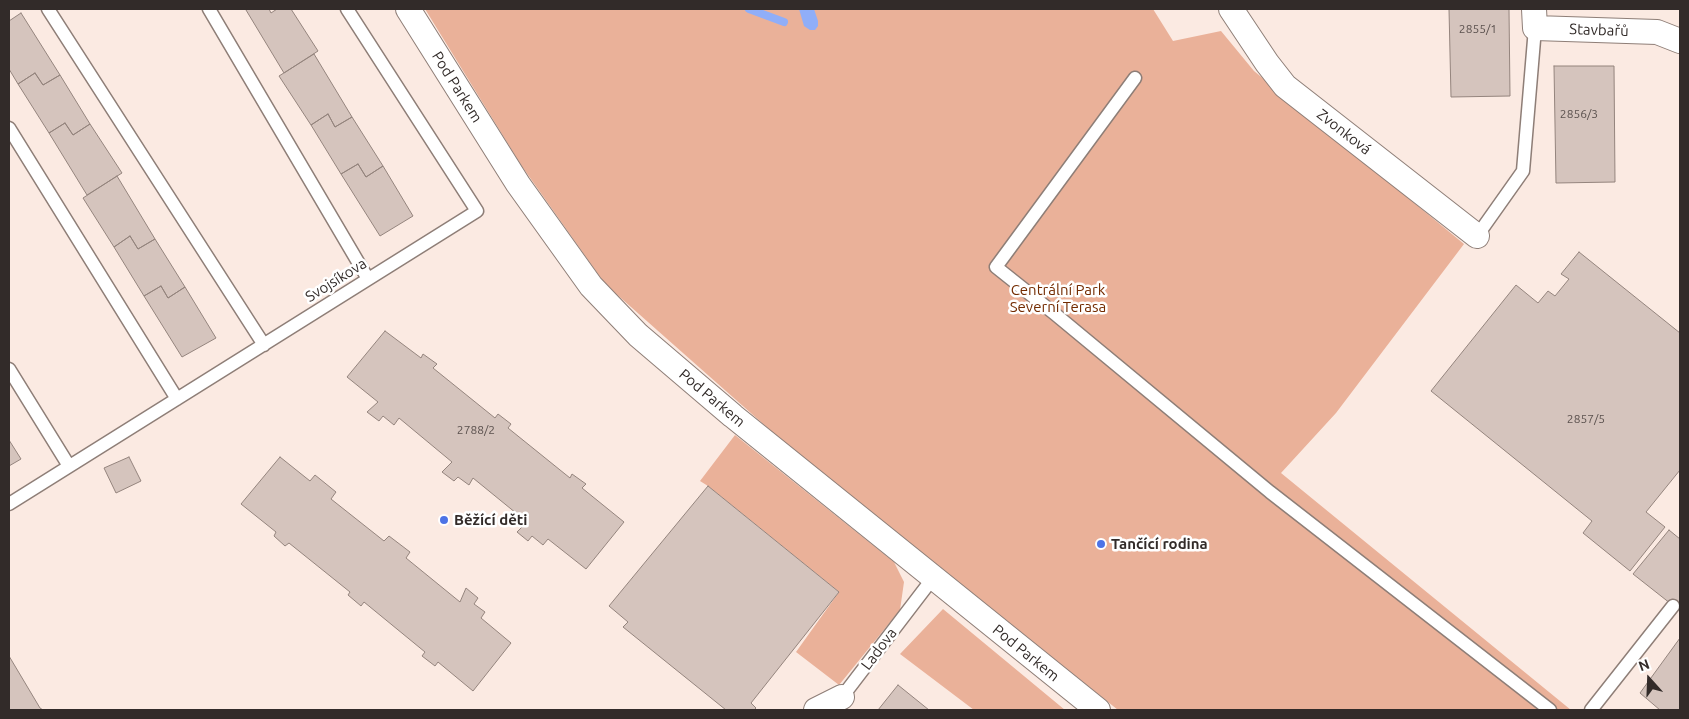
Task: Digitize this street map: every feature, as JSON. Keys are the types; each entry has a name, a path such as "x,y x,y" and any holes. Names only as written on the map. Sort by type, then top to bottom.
{"street":[{"name":"Pod Parkem","path":"408,9 518,184 591,286 638,335 733,416 1098,710"},
{"name":"Zvonková","path":"1231,9 1267,63 1285,86 1477,236"},
{"name":"Stavbařů","path":"1534,18 1657,32 1680,41"},
{"name":"Ladova","path":"816,710 842,697"}],"lane":[{"path":"48,9 264,345"},
{"path":"209,9 368,279"},
{"name":"Svojsíkova","path":"9,504 477,211 348,9"},
{"path":"1477,236 1523,171 1534,18"},
{"path":"1135,78 996,268 1063,320 1277,498 1550,710"},
{"path":"9,128 177,399"},
{"path":"9,369 70,466"},
{"name":"Ladova","path":"842,697 933,578"},
{"path":"1591,710 1673,606"}],"green space":[{"name":"Centrální Park Severní Terasa","path":"425,9 1153,9 1173,41 1221,31 1254,71 1464,244 1336,413 1281,473 1571,710 1118,710 770,430 605,284 521,165"},
{"path":"735,435 894,562 904,582 900,610 839,685 796,652 839,592 700,481"},
{"path":"943,609 1065,710 974,710 900,654"}],"water":[{"path":"799,9 814,9 818,21 818,26 815,30 810,30 804,26"}],"building":[{"path":"269,9 271,13 277,9 291,9 318,51 284,73 246,10"},
{"path":"1449,9 1509,9 1510,96 1451,97"},
{"path":"21,13 60,75 43,85 35,73 18,84 9,69 9,21"},
{"path":"314,54 352,117 335,127 328,114 311,125 279,76"},
{"path":"1554,66 1614,66 1615,182 1556,183"},
{"path":"35,73 43,85 60,75 90,124 73,135 65,123 49,133 18,84"},
{"path":"328,114 335,127 352,117 383,166 366,177 358,164 341,174 311,125"},
{"path":"65,123 73,135 90,124 122,173 87,195 49,133"},
{"path":"358,164 366,177 383,166 413,216 380,236 341,174"},
{"path":"117,176 155,239 138,249 130,236 114,247 83,198"},
{"path":"130,236 138,249 155,239 185,287 168,298 161,286 144,296 114,247"},
{"path":"1579,252 1680,333 1680,470 1646,512 1665,527 1630,571 1583,533 1592,521 1431,391 1516,285 1538,303 1548,291 1555,296 1569,279 1561,274"},
{"path":"161,286 168,298 185,287 216,338 182,357 144,296"},
{"path":"385,331 421,358 423,354 437,364 433,368 495,418 498,414 511,424 508,428 570,478 572,474 586,484 582,488 624,522 586,569 548,539 543,545 532,536 528,541 517,532 527,522 473,478 469,485 458,477 454,481 442,472 452,462 399,418 394,425 383,416 379,421 367,412 378,402 347,377"},
{"path":"9,440 21,459 9,466"},
{"path":"129,457 141,481 116,493 104,468"},
{"path":"280,457 310,481 315,475 336,492 331,499 384,541 389,536 410,552 406,558 460,602 466,588 478,598 474,604 485,612 481,618 511,643 473,691 438,662 435,666 422,656 425,652 364,602 361,606 348,595 350,592 289,543 285,546 274,536 276,532 241,504"},
{"path":"708,486 839,592 751,703 756,708 754,710 726,710 623,627 628,622 609,606"},
{"path":"1669,530 1680,539 1680,611 1633,574"},
{"path":"1680,638 1680,710 1660,710 1640,693"},
{"path":"9,656 40,708 43,710 9,710"},
{"path":"898,685 929,710 878,710"}],"waterway":[{"path":"749,9 784,22"}],"place":[{"name":"Běžící děti","path":"444,520"},
{"name":"Tančící rodina","path":"1101,544"}]}
